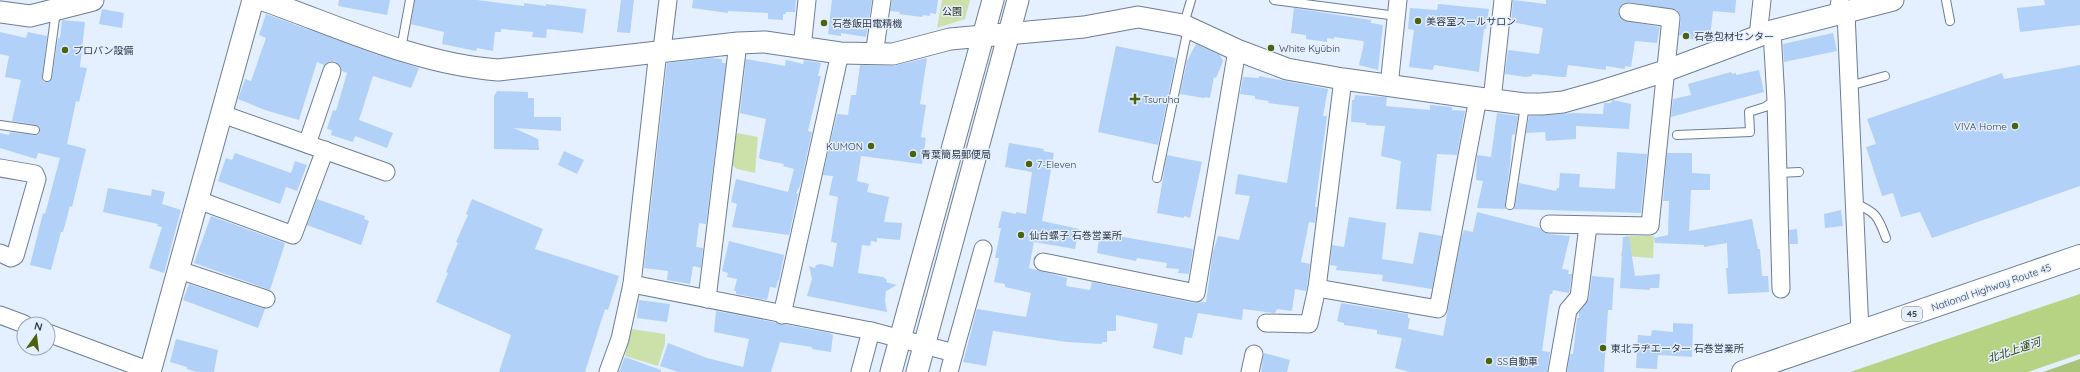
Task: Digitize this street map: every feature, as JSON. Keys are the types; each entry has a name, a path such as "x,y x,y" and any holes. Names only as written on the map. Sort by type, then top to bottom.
{"highway":[{"name":"National Highway Route 45","path":"1743,372 2080,256"}],"street":[{"path":"0,12 30,16 93,0"},
{"path":"56,336 150,371 253,0"},
{"path":"263,0 401,49 467,68 498,70 738,43 765,42 840,53 874,55 893,54 950,39 1084,27 1138,17 1186,26 1237,50 1287,69 1388,86 1525,104 1563,102 1665,71 1765,33 1842,9 1893,0"},
{"path":"608,372 620,339 632,284 660,51 668,0"},
{"path":"802,48 807,0"},
{"path":"874,55 882,0"},
{"path":"891,372 993,0"},
{"path":"917,372 1018,0"},
{"path":"1317,288 1438,309 1485,99 1504,0"},
{"path":"1762,0 1765,33 1776,100 1781,288"},
{"path":"1388,86 1398,8"},
{"path":"1842,9 1849,86 1860,332"},
{"path":"1549,224 1588,226 1650,226 1671,18 1628,12"},
{"path":"707,299 738,43"},
{"path":"1043,262 1196,293 1237,50"},
{"path":"782,315 840,53"},
{"path":"307,144 332,71"},
{"path":"1266,323 1310,324 1317,288 1343,79"},
{"path":"222,114 386,172"},
{"path":"198,200 293,235 325,150"},
{"path":"0,168 35,174 37,178 14,256 11,258 0,253"},
{"path":"1557,372 1568,310 1579,297 1588,226"},
{"path":"949,372 982,249"},
{"path":"179,270 266,299"},
{"path":"632,284 782,315 871,331 954,353"},
{"path":"0,315 16,321"},
{"path":"860,372 871,331"},
{"path":"1250,372 1254,354"}],"lane":[{"path":"401,49 410,0"},
{"path":"1157,178 1191,0"},
{"path":"1274,0 1398,8"},
{"path":"1946,0 1950,21"},
{"path":"47,77 57,10"},
{"path":"1849,86 1885,76"},
{"path":"1678,135 1750,132 1749,112 1765,107 1776,100"},
{"path":"1510,205 1525,104"},
{"path":"0,125 35,130"},
{"path":"1778,173 1799,172"},
{"path":"1854,202 1871,210 1880,222 1886,238"}],"green space":[{"name":"公園","path":"942,0 970,0 965,19 937,28"},
{"path":"738,133 758,137 755,173 737,169 732,165 736,135"},
{"path":"1625,236 1654,236 1653,258 1621,256"},
{"path":"631,329 665,334 665,344 658,366 625,356"}],"shaded area":[{"path":"2080,359 2080,372 2043,372"}],"water":[{"name":"北北上運河","path":"2080,294 2080,354 2028,372 1850,372"}],"building":[{"path":"339,0 390,0 387,15 338,6"},
{"path":"415,0 477,0 524,6 524,3 546,6 546,4 586,9 583,33 547,29 546,38 532,37 533,32 501,29 501,32 495,32 493,51 477,48 476,51 442,44 444,32 411,24"},
{"path":"621,0 634,0 630,33 617,32"},
{"path":"693,0 796,0 795,12 786,12 786,14 783,14 783,20 768,19 768,13 728,11 728,13 692,8"},
{"path":"832,0 872,0 866,37 841,33 841,36 828,34"},
{"path":"892,0 938,0 936,14 930,13 930,16 923,15 922,17 899,14 900,12 890,11"},
{"path":"1513,0 1546,4 1546,0 1736,0 1735,13 1713,11 1710,37 1703,36 1700,40 1683,38 1683,36 1679,35 1681,19 1677,10 1629,2 1624,3 1618,11 1622,20 1660,27 1657,43 1635,41 1631,67 1625,66 1625,69 1606,66 1606,70 1568,65 1566,77 1532,74 1532,76 1525,77 1505,74 1508,50 1539,54 1543,28 1511,22"},
{"path":"2044,0 2080,0 2080,25 2020,32 2017,8 2045,5"},
{"path":"1438,4 1489,9 1486,29 1484,29 1479,72 1434,65 1433,70 1409,67 1414,30 1408,29 1410,8 1437,10"},
{"path":"1294,8 1371,20 1371,23 1383,25 1378,70 1359,65 1364,43 1363,41 1334,37 1334,39 1327,38 1327,42 1306,39 1306,35 1291,33"},
{"path":"102,9 124,13 122,28 99,24"},
{"path":"266,14 375,54 419,68 411,88 373,76 359,120 393,133 387,148 355,136 353,142 331,135 332,130 327,129 333,110 336,111 347,73 342,71 340,65 335,61 330,61 324,65 317,62 299,120 265,110 238,99 245,79 251,81 266,38 259,35"},
{"path":"62,20 85,22 80,67 87,68 79,102 76,101 67,144 86,149 72,207 70,206 63,232 61,232 51,270 30,265 43,213 45,214 60,158 38,153 36,159 0,148 0,133 9,135 10,132 35,135 39,134 40,130 36,125 12,121 21,80 5,77 9,56 0,54 0,32 26,38 28,32 47,36 42,77 44,82 49,82 52,78"},
{"path":"1833,33 1837,51 1784,62 1783,44"},
{"path":"1196,44 1220,55 1223,61 1216,78 1214,77 1210,98 1180,94 1187,61"},
{"path":"1116,46 1176,58 1158,145 1098,132"},
{"path":"712,58 722,59 722,63 726,63 706,224 699,223 696,247 703,248 701,268 693,266 690,284 667,280 668,271 644,268 667,63"},
{"path":"927,58 920,104 926,105 921,137 926,138 922,164 861,156 857,181 869,184 867,192 889,197 884,222 902,223 900,240 877,238 877,242 871,241 870,246 862,245 858,273 883,277 887,280 886,282 897,285 886,291 885,300 887,312 807,296 812,279 809,266 815,268 816,265 821,264 833,267 837,243 831,242 838,197 829,195 833,176 823,175 837,114 848,115 851,95 856,95 860,65 893,66"},
{"path":"746,59 785,66 786,60 803,64 804,60 821,63 818,76 821,76 808,131 812,132 800,186 796,193 798,194 789,235 732,227 737,204 731,202 736,179 788,192 794,169 783,166 784,164 760,159 759,157 766,119 740,113"},
{"path":"2080,65 2080,186 1932,238 1920,212 1901,217 1893,193 1882,196 1866,147 1876,144 1867,119 2002,73 2004,79"},
{"path":"1759,70 1764,92 1671,117 1673,99 1691,95 1688,84 1731,72 1732,74 1736,73 1736,75"},
{"path":"1259,76 1328,89 1323,116 1327,116 1315,207 1317,207 1315,223 1309,222 1301,262 1310,264 1307,286 1306,291 1295,289 1292,311 1277,309 1275,313 1243,309 1242,320 1198,313 1192,338 1185,337 1182,355 1153,348 1158,324 1116,315 1116,331 1107,331 1107,342 1102,342 1102,344 1067,342 993,331 986,366 963,362 977,309 1026,317 1031,293 1005,287 1005,284 994,282 999,258 995,258 1001,228 998,228 1002,211 1016,214 1016,212 1026,214 1032,172 1005,167 1009,143 1044,149 1043,151 1054,153 1042,221 1079,229 1075,249 1034,242 1029,268 1067,278 1066,286 1090,290 1092,282 1194,303 1206,302 1213,252 1218,236 1239,240 1250,196 1235,194 1238,174 1287,183 1299,107 1268,103 1269,101 1255,99 1255,96 1240,94 1243,77 1259,78"},
{"path":"497,91 528,92 528,98 534,98 534,117 561,117 561,131 514,128 538,139 539,150 494,149 494,96"},
{"path":"1355,95 1387,97 1386,106 1430,110 1430,105 1452,107 1452,110 1465,111 1457,155 1437,154 1431,211 1396,209 1401,161 1381,156 1385,126 1366,125 1366,123 1351,122 1352,100 1354,100"},
{"path":"1613,100 1631,104 1629,129 1576,126 1576,139 1546,141 1545,132 1526,133 1529,116 1574,113 1603,114 1604,103 1610,103"},
{"path":"1497,113 1518,116 1515,134 1512,135 1505,204 1506,209 1477,208 1483,181 1476,180 1477,155 1491,157"},
{"path":"564,151 584,160 577,174 558,165"},
{"path":"1617,152 1647,154 1641,213 1513,209 1515,206 1519,183 1556,191 1557,188 1559,188 1560,173 1580,174 1579,187 1615,189"},
{"path":"235,153 291,173 295,161 307,165 297,191 286,187 280,204 218,181 226,158 232,160"},
{"path":"1667,153 1692,153 1692,173 1710,174 1710,190 1691,190 1689,231 1752,219 1758,249 1760,249 1762,276 1768,276 1769,292 1728,294 1726,268 1728,268 1727,243 1704,247 1704,245 1655,243 1654,238 1668,235 1669,201 1663,201"},
{"path":"1167,155 1202,162 1190,218 1157,213"},
{"path":"108,188 151,196 152,189 165,192 162,204 181,210 164,273 149,268 162,227 157,226 158,224 103,212"},
{"path":"317,199 365,216 364,219 369,221 361,245 307,225"},
{"path":"472,199 543,229 535,249 619,276 608,310 605,309 585,372 499,372 511,335 436,302 448,273 446,272 458,243 456,242 468,215 466,214"},
{"path":"1841,210 1843,226 1825,228 1824,214"},
{"path":"1477,212 1540,228 1548,234 1570,236 1562,269 1569,270 1568,274 1572,274 1569,293 1553,290 1552,294 1550,294 1542,351 1550,352 1547,372 1409,372 1395,368 1402,338 1377,334 1377,330 1344,325 1344,323 1337,321 1341,303 1408,314 1408,318 1410,318 1408,329 1443,336 1461,239 1464,230 1473,232"},
{"path":"211,216 285,243 270,290 194,263"},
{"path":"1349,217 1386,223 1382,259 1413,264 1419,232 1442,236 1432,289 1382,281 1383,275 1336,270 1337,266 1330,265 1332,245 1344,247"},
{"path":"1797,229 1798,244 1790,244 1789,230"},
{"path":"1100,233 1193,249 1189,274 1178,273 1179,269 1166,268 1167,263 1137,258 1136,261 1097,253"},
{"path":"1623,237 1629,237 1635,276 1660,274 1659,288 1650,288 1650,290 1620,288"},
{"path":"729,241 784,255 776,288 770,287 767,300 736,294 736,291 734,291 737,279 727,277 728,273 722,271"},
{"path":"1592,276 1614,278 1612,310 1608,310 1604,372 1567,372 1570,354 1573,354 1577,318 1579,318 1579,312 1589,299"},
{"path":"189,284 265,309 258,328 183,300"},
{"path":"639,300 670,304 667,322 637,318"},
{"path":"716,311 829,333 833,335 831,352 812,349 812,347 780,342 771,372 678,372 660,366 668,343 707,358 743,367 749,339 714,332"},
{"path":"1673,323 1693,324 1692,357 1658,355 1657,369 1636,368 1638,335 1651,336 1652,330 1673,332"},
{"path":"176,339 218,350 214,372 197,372 187,369 187,367 170,362"},
{"path":"1264,353 1290,360 1287,372 1261,372"},
{"path":"625,357 661,370 661,372 619,372"}],"place":[{"name":"美容室スールサロン","path":"1418,21"},
{"name":"石巻飯田電精機","path":"824,23"},
{"name":"石巻包材センター","path":"1686,36"},
{"name":"White Kyūbin","path":"1271,48"},
{"name":"プロパン設備","path":"65,50"},
{"name":"Tsuruha","path":"1135,99"},
{"name":"VIVA Home","path":"2015,126"},
{"name":"KUMON","path":"871,146"},
{"name":"青葉簡易郵便局","path":"913,154"},
{"name":"7-Eleven","path":"1029,164"},
{"name":"仙台螺子 石巻営業所","path":"1021,235"},
{"name":"東北ラヂエーター 石巻営業所","path":"1603,348"},
{"name":"SS自動車","path":"1489,361"}]}
